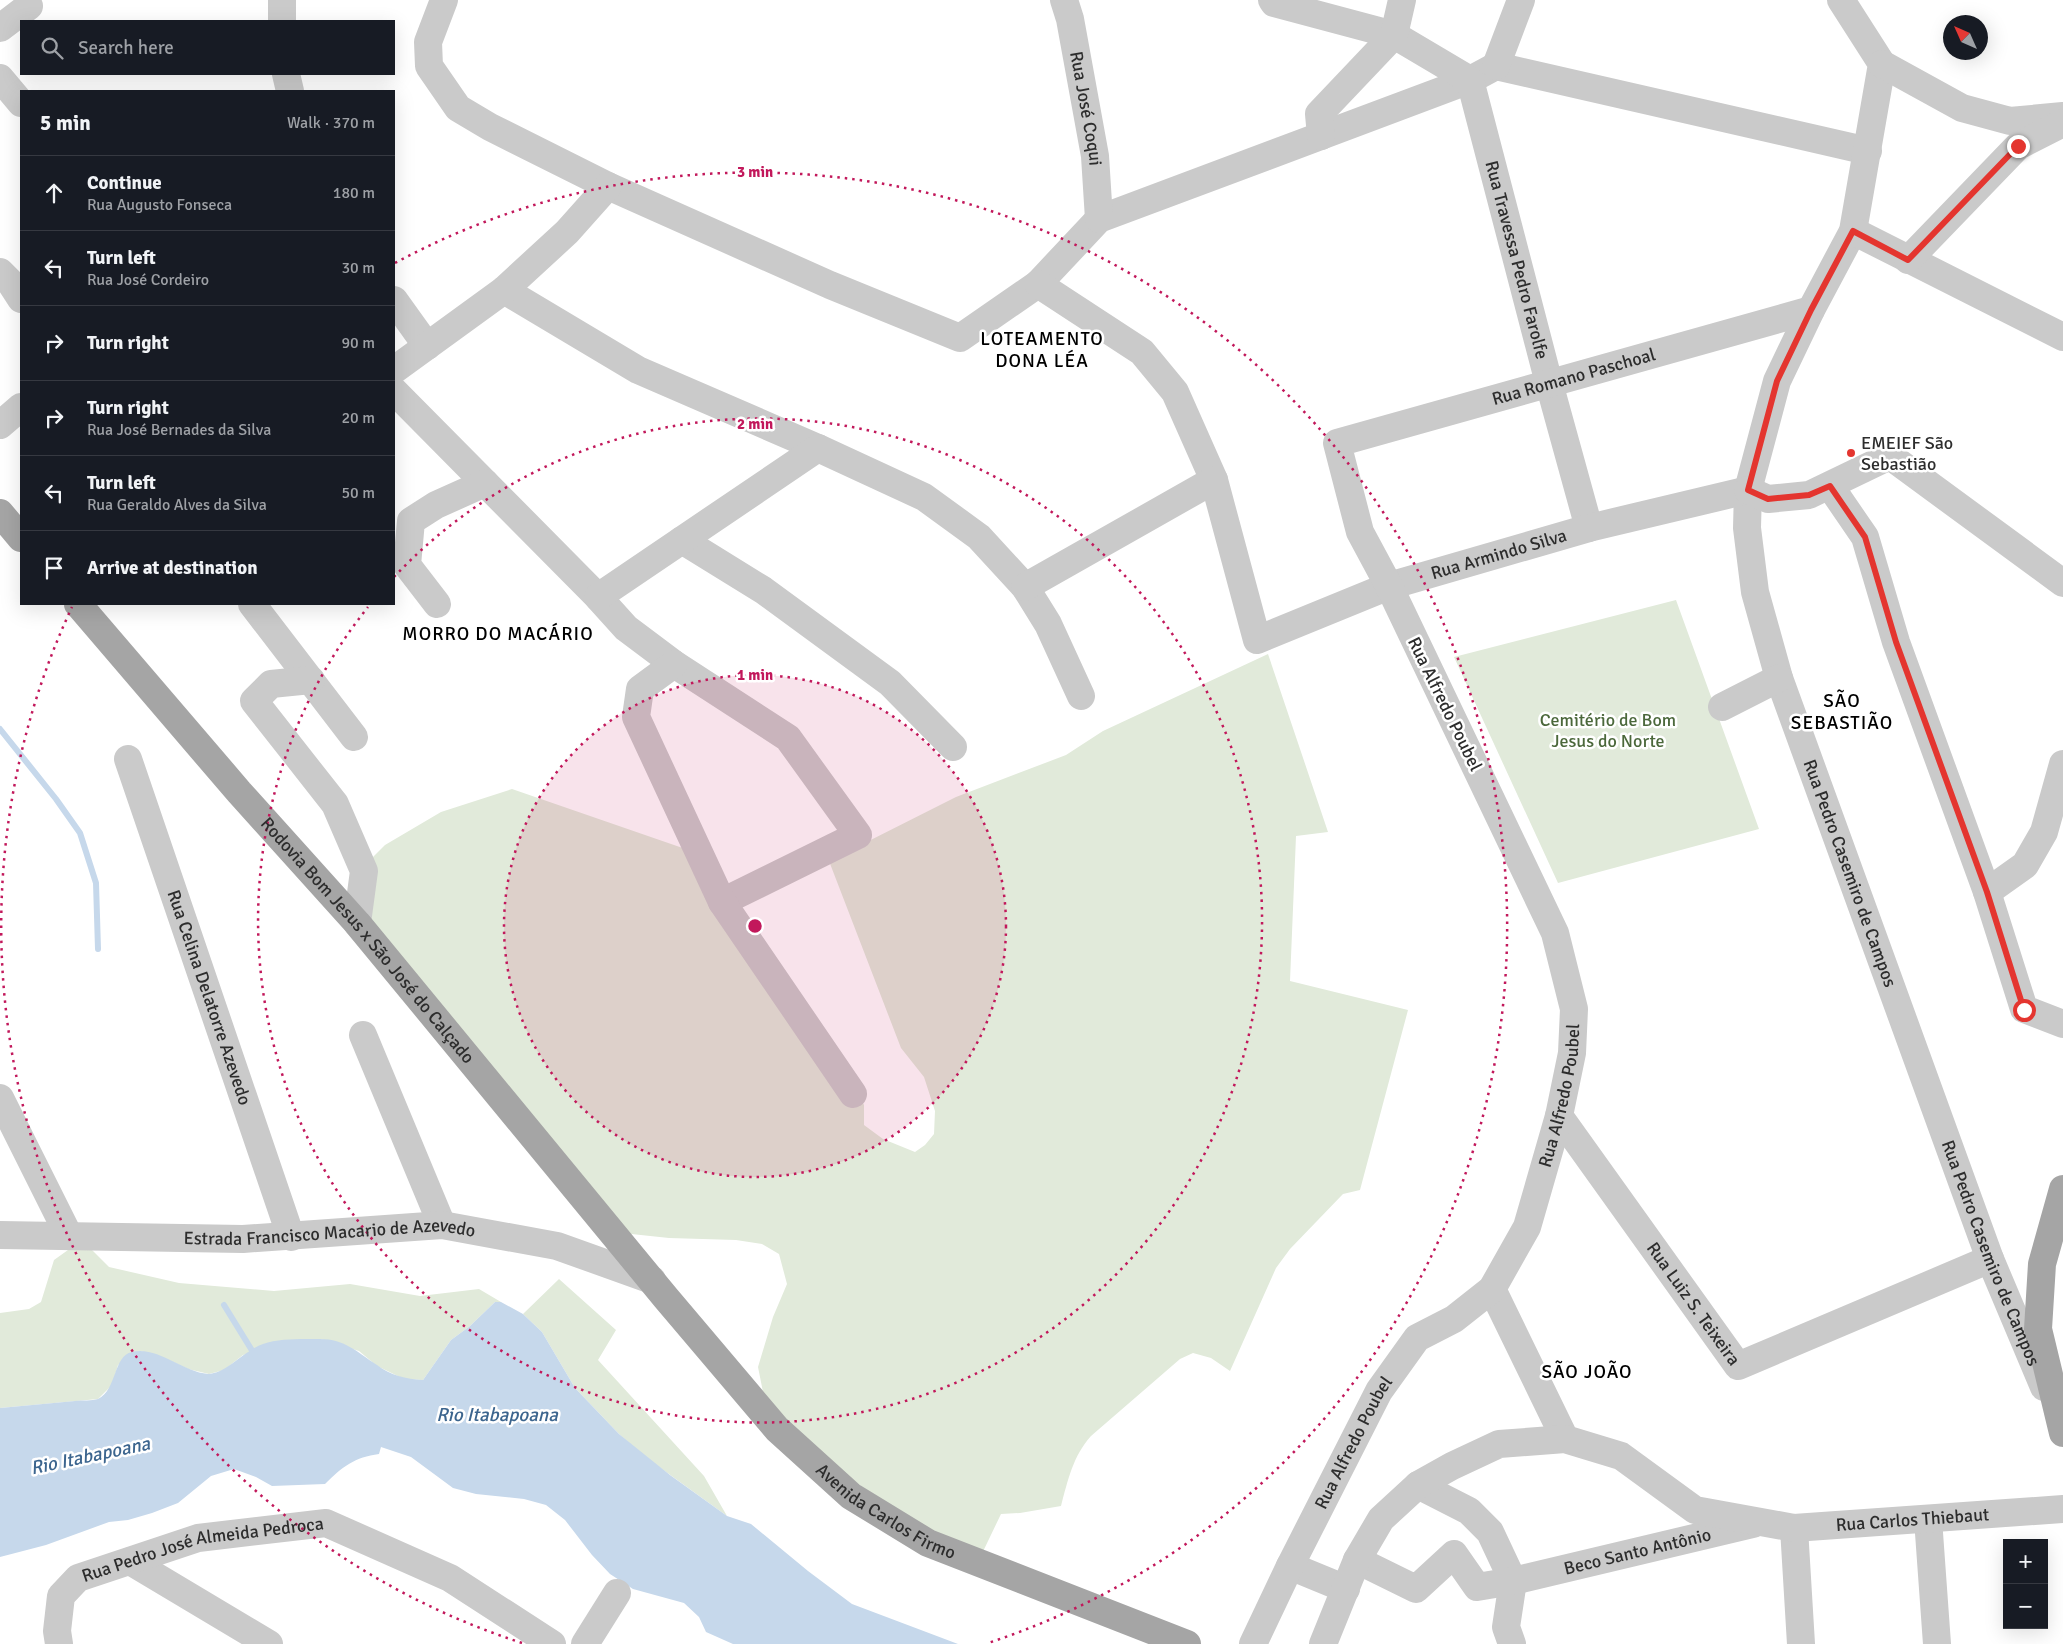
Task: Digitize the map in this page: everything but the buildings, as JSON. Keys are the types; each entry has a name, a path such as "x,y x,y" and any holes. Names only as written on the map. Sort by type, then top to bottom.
{"main road":[{"path":"0,513 20,537"},
{"name":"Rodovia Bom Jesus x São José do Calçado","path":"79,605 239,792 357,923 652,1280"},
{"path":"2062,1431 2038,1329 2042,1264 2063,1189"},
{"name":"Avenida Carlos Firmo","path":"652,1280 777,1429 851,1496 928,1543 1187,1644"}],"street":[{"path":"282,0 282,20"},
{"path":"444,0 428,42 429,66 458,108 490,127 608,186 830,284 960,338 1038,284 1099,219 1470,80 1496,66 1521,0"},
{"name":"Rua José Coqui","path":"1064,0 1070,19 1095,156 1099,219"},
{"path":"1272,0 1394,35 1470,80"},
{"path":"1320,136 1319,114 1394,35 1402,0"},
{"path":"1841,0 1882,64 1962,108 2010,122 2063,116"},
{"path":"0,28 29,6"},
{"name":"Rua Pedro Casemiro de Campos","path":"1882,64 1853,231 1811,310 1777,381 1748,490 1747,528 1756,592 1779,678 1990,1260 2062,1431"},
{"path":"1496,66 1868,151"},
{"path":"286,75 290,90"},
{"path":"0,78 20,101"},
{"name":"Rua Travessa Pedro Farolfe","path":"1470,80 1589,528"},
{"path":"1908,260 2018,146 2063,123"},
{"path":"2036,136 2063,148"},
{"path":"395,369 504,290 567,232 608,186"},
{"path":"1853,231 2063,337"},
{"path":"0,272 20,298"},
{"path":"1025,587 1214,480 1176,392 1142,352 1038,284"},
{"path":"504,290 638,370 818,448 924,497 979,537 1025,587 1048,624 1081,696"},
{"path":"395,301 427,346"},
{"name":"Rua Romano Paschoal","path":"1336,443 1811,310"},
{"path":"395,391 598,597 626,628 674,664 788,738 858,835 722,902"},
{"path":"0,425 20,408"},
{"name":"Rua Alfredo Poubel","path":"1253,1644 1290,1566 1379,1391 1417,1338 1454,1319 1492,1289 1527,1227 1559,1116 1572,1053 1574,1009 1555,933 1389,586 1360,532 1336,443"},
{"path":"598,597 818,448"},
{"path":"1748,490 1768,499 1809,495 1890,456 2063,583"},
{"name":"Rua Armindo Silva","path":"1214,480 1257,640 1389,586 1589,528 1748,490"},
{"path":"437,604 407,565 412,521 436,504 486,484"},
{"path":"1830,486 1865,537 1896,642 1987,892 2024,1010 2063,1024"},
{"path":"682,540 763,590 890,683 953,747"},
{"path":"253,605 354,737"},
{"path":"674,664 640,689 636,717 722,902 853,1094"},
{"path":"1722,707 1779,678"},
{"path":"311,680 272,684 254,701 335,804 364,871 357,923"},
{"name":"Rua Celina Delatorre Azevedo","path":"128,759 291,1237"},
{"path":"1987,892 2025,865 2044,832 2063,764"},
{"path":"363,1035 442,1225"},
{"path":"0,1098 69,1236"},
{"name":"Rua Luiz S. Teixeira","path":"1559,1116 1738,1366 1990,1260"},
{"name":"Estrada Francisco Macario de Azevedo","path":"0,1235 243,1239 442,1225 557,1246 652,1280"},
{"path":"1323,1644 1357,1560 1381,1519 1418,1485 1452,1466 1499,1444 1565,1439 1492,1289"},
{"name":"Rua Carlos Thiebaut","path":"1565,1439 1621,1456 1695,1510 1794,1528 2063,1509"},
{"path":"1418,1485 1469,1511 1490,1532 1514,1581 1506,1627 1512,1644"},
{"path":"1928,1519 1936,1644"},
{"name":"Rua Pedro José Almeida Pedroca","path":"59,1644 57,1631 61,1596 78,1578 198,1538 326,1522 450,1578 552,1644"},
{"name":"Beco Santo Antônio","path":"1357,1560 1416,1589 1454,1554 1477,1587 1514,1581 1762,1522"},
{"path":"1794,1528 1801,1644"},
{"path":"130,1561 269,1644"},
{"path":"1290,1566 1346,1589"},
{"path":"589,1643 617,1593"}],"green space":[{"name":"Cemitério de Bom Jesus do Norte","path":"1676,600 1759,829 1558,883 1454,657"},
{"path":"1268,654 1328,832 1296,836 1290,981 1408,1010 1360,1190 1343,1194 1290,1249 1276,1268 1230,1371 1211,1358 1193,1353 1180,1359 1091,1436 1075,1460 1061,1506 1020,1513 1001,1514 977,1564 891,1508 768,1417 758,1367 773,1317 787,1284 779,1254 762,1244 736,1240 669,1238 622,1233 373,945 350,880 385,845 441,812 512,789 700,854 850,1076 864,1105 864,1125 883,1139 915,1152 925,1145 934,1134 935,1111 924,1077 901,1048 829,861 956,797 1066,755 1103,731"},
{"path":"68,1250 92,1250 109,1267 179,1283 274,1291 350,1284 420,1296 479,1289 501,1302 495,1302 470,1326 451,1340 423,1380 404,1379 377,1366 359,1351 321,1339 300,1340 243,1355 224,1370 209,1374 188,1369 141,1351 118,1365 112,1385 98,1399 0,1408 0,1313 29,1309 41,1302 54,1260"},
{"path":"559,1279 616,1330 598,1360 704,1476 727,1516 644,1456 619,1434 575,1388 542,1332 523,1314"}],"water":[{"name":"Rio Itabapoana","path":"495,1302 501,1302 523,1314 542,1332 575,1388 619,1434 670,1475 727,1516 751,1524 852,1604 958,1644 733,1644 706,1632 699,1617 684,1603 633,1589 610,1574 592,1555 565,1520 546,1505 524,1499 476,1494 453,1488 411,1457 381,1447 379,1454 356,1460 325,1484 272,1486 256,1477 234,1469 211,1476 178,1503 152,1513 128,1520 109,1522 46,1545 0,1557 0,1408 98,1399 109,1388 121,1360 132,1352 142,1351 151,1353 189,1369 208,1374 222,1370 249,1351 263,1344 291,1339 337,1341 393,1374 423,1380 451,1340 470,1326"}],"waterway":[{"path":"0,729 56,799 80,833 96,883 98,949"},
{"path":"224,1305 256,1357"}],"place":[{"name":"EMEIEF São Sebastião","path":"1851,453"}],"district":[{"name":"LOTEAMENTO DONA LÉA","path":"1042,349"},
{"name":"MORRO DO MACÁRIO","path":"498,633"},
{"name":"SÃO SEBASTIÃO","path":"1842,711"},
{"name":"SÃO JOÃO","path":"1587,1371"}],"route":[{"path":"2018,146 1908,260 1853,231 1811,310 1777,381 1748,490 1768,499 1809,495 1830,486 1865,537 1896,642 1987,892 2024,1010"}]}
